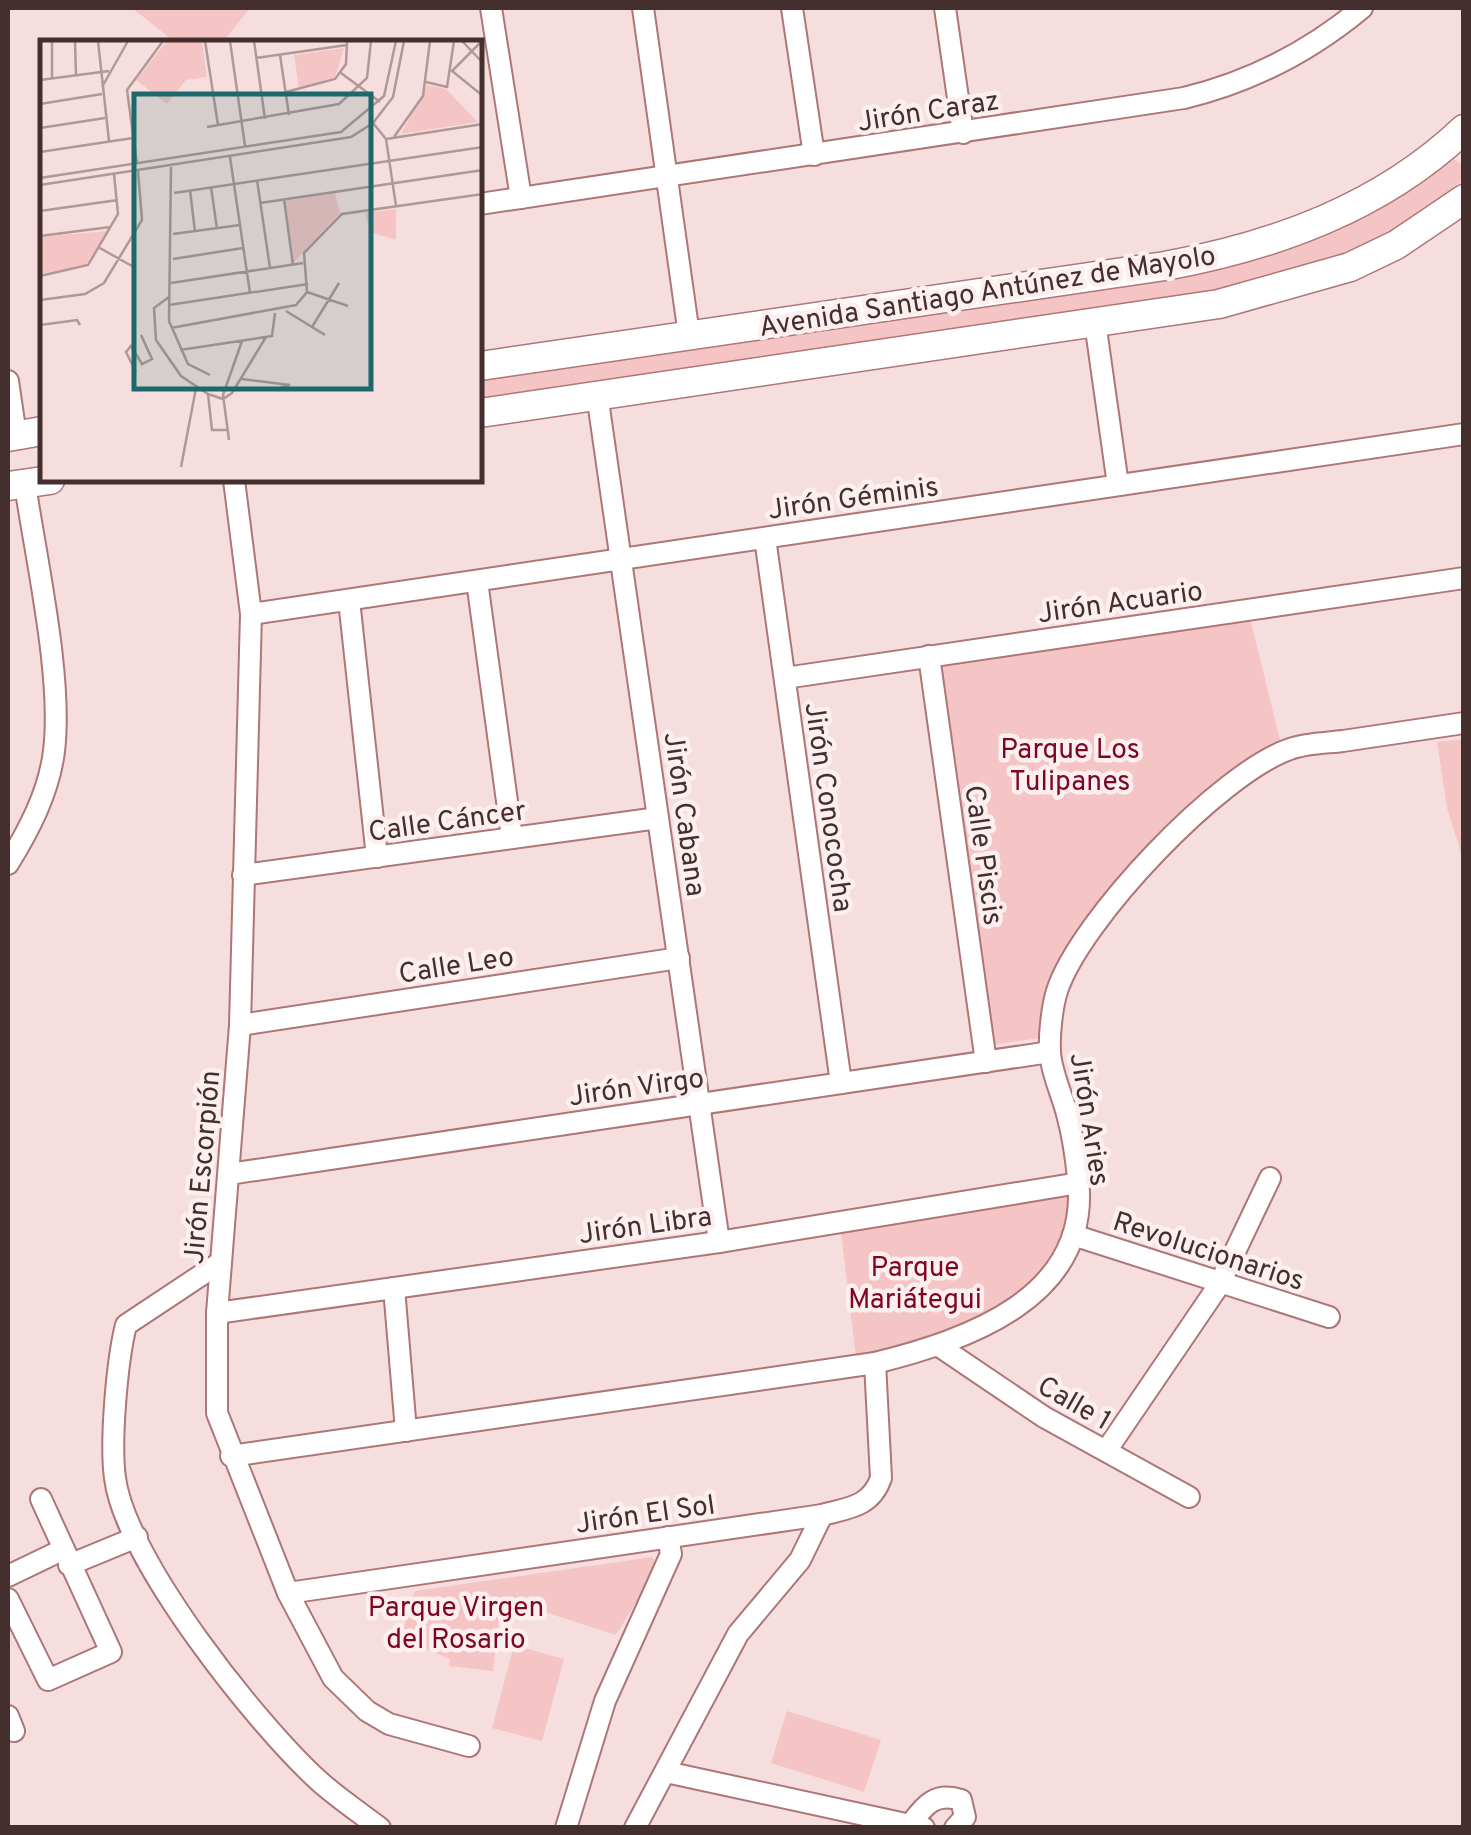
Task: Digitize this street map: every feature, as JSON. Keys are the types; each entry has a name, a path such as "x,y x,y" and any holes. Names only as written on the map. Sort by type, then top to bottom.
{"main road":[{"name":"Avenida Santiago Antúnez de Mayolo","path":"482,366 1165,266 1261,244 1342,213 1395,182 1464,129"},
{"name":"Avenida Santiago Antúnez de Mayolo","path":"482,413 1219,304 1350,267 1396,246 1464,199"},
{"path":"826,316 826,339 832,360"}],"street":[{"path":"491,8 521,198"},
{"path":"643,8 689,335"},
{"path":"792,8 814,155"},
{"path":"945,8 963,132"},
{"name":"Jirón Caraz","path":"482,204 1161,102 1222,88 1286,60 1362,8"},
{"path":"1095,322 1118,485"},
{"path":"8,381 22,435"},
{"name":"Jirón Cabana","path":"597,394 624,559 719,1242"},
{"name":"Jirón Géminis","path":"251,614 1464,434"},
{"name":"Jirón Escorpión","path":"234,482 251,614 240,1025 221,1262 217,1413 230,1456 322,1664 367,1711 414,1733 469,1746"},
{"path":"8,864 36,811 54,753 53,686 28,483"},
{"name":"Jirón Conococha","path":"765,538 842,1083"},
{"name":"Jirón Acuario","path":"784,678 1464,578"},
{"path":"477,580 512,838"},
{"path":"349,600 377,858"},
{"name":"Calle Piscis","path":"930,656 986,1062"},
{"name":"Jirón Aries","path":"230,1456 875,1363 976,1333 1039,1289 1058,1265 1072,1235 1079,1183 1069,1119 1050,1052 1057,992 1083,941 1143,866 1225,788 1290,749 1464,723"},
{"name":"Calle Cáncer","path":"244,875 658,818"},
{"name":"Calle Leo","path":"240,1025 679,958"},
{"name":"Jirón Virgo","path":"229,1174 1050,1052"},
{"path":"1106,1452 1219,1285 1270,1178"},
{"name":"Jirón Libra","path":"218,1313 719,1242 1079,1183"},
{"name":"Revolucionarios","path":"1072,1235 1329,1317"},
{"path":"221,1262 129,1322 125,1330 115,1479 137,1537 181,1616 266,1724 320,1782 380,1828"},
{"path":"394,1288 406,1431"},
{"name":"Calle 1","path":"939,1346 1030,1408 1189,1497"},
{"name":"Jirón El Sol","path":"288,1593 822,1515 860,1505 880,1484 875,1363"},
{"path":"8,1599 48,1680 112,1652 41,1499"},
{"path":"635,1828 738,1634 800,1560 822,1515"},
{"path":"8,1576 137,1537"},
{"path":"566,1828 605,1701 671,1554 668,1537"},
{"path":"666,1772 918,1826 932,1800 950,1796 961,1800 966,1808 961,1824 955,1828"}],"green space":[{"path":"132,8 250,8 225,40 172,40"},
{"path":"1451,157 1463,165 1463,181 1369,245 1291,276 1210,297 482,400 482,379 1191,276 1329,233 1423,181"},
{"name":"Parque Los Tulipanes","path":"1249,614 1281,744 1156,847 1051,996 1040,1038 991,1045 937,665"},
{"path":"1464,739 1463,859 1447,808 1437,742"},
{"name":"Parque Mariátegui","path":"1070,1194 1061,1240 1035,1281 1017,1298 976,1325 954,1334 856,1358 841,1232"},
{"name":"Parque Virgen del Rosario","path":"652,1557 658,1566 616,1635 501,1598 493,1671 449,1666 450,1659 400,1639 415,1591"},
{"path":"514,1645 564,1659 542,1741 492,1728"},
{"path":"787,1711 881,1740 864,1792 771,1763"}]}
